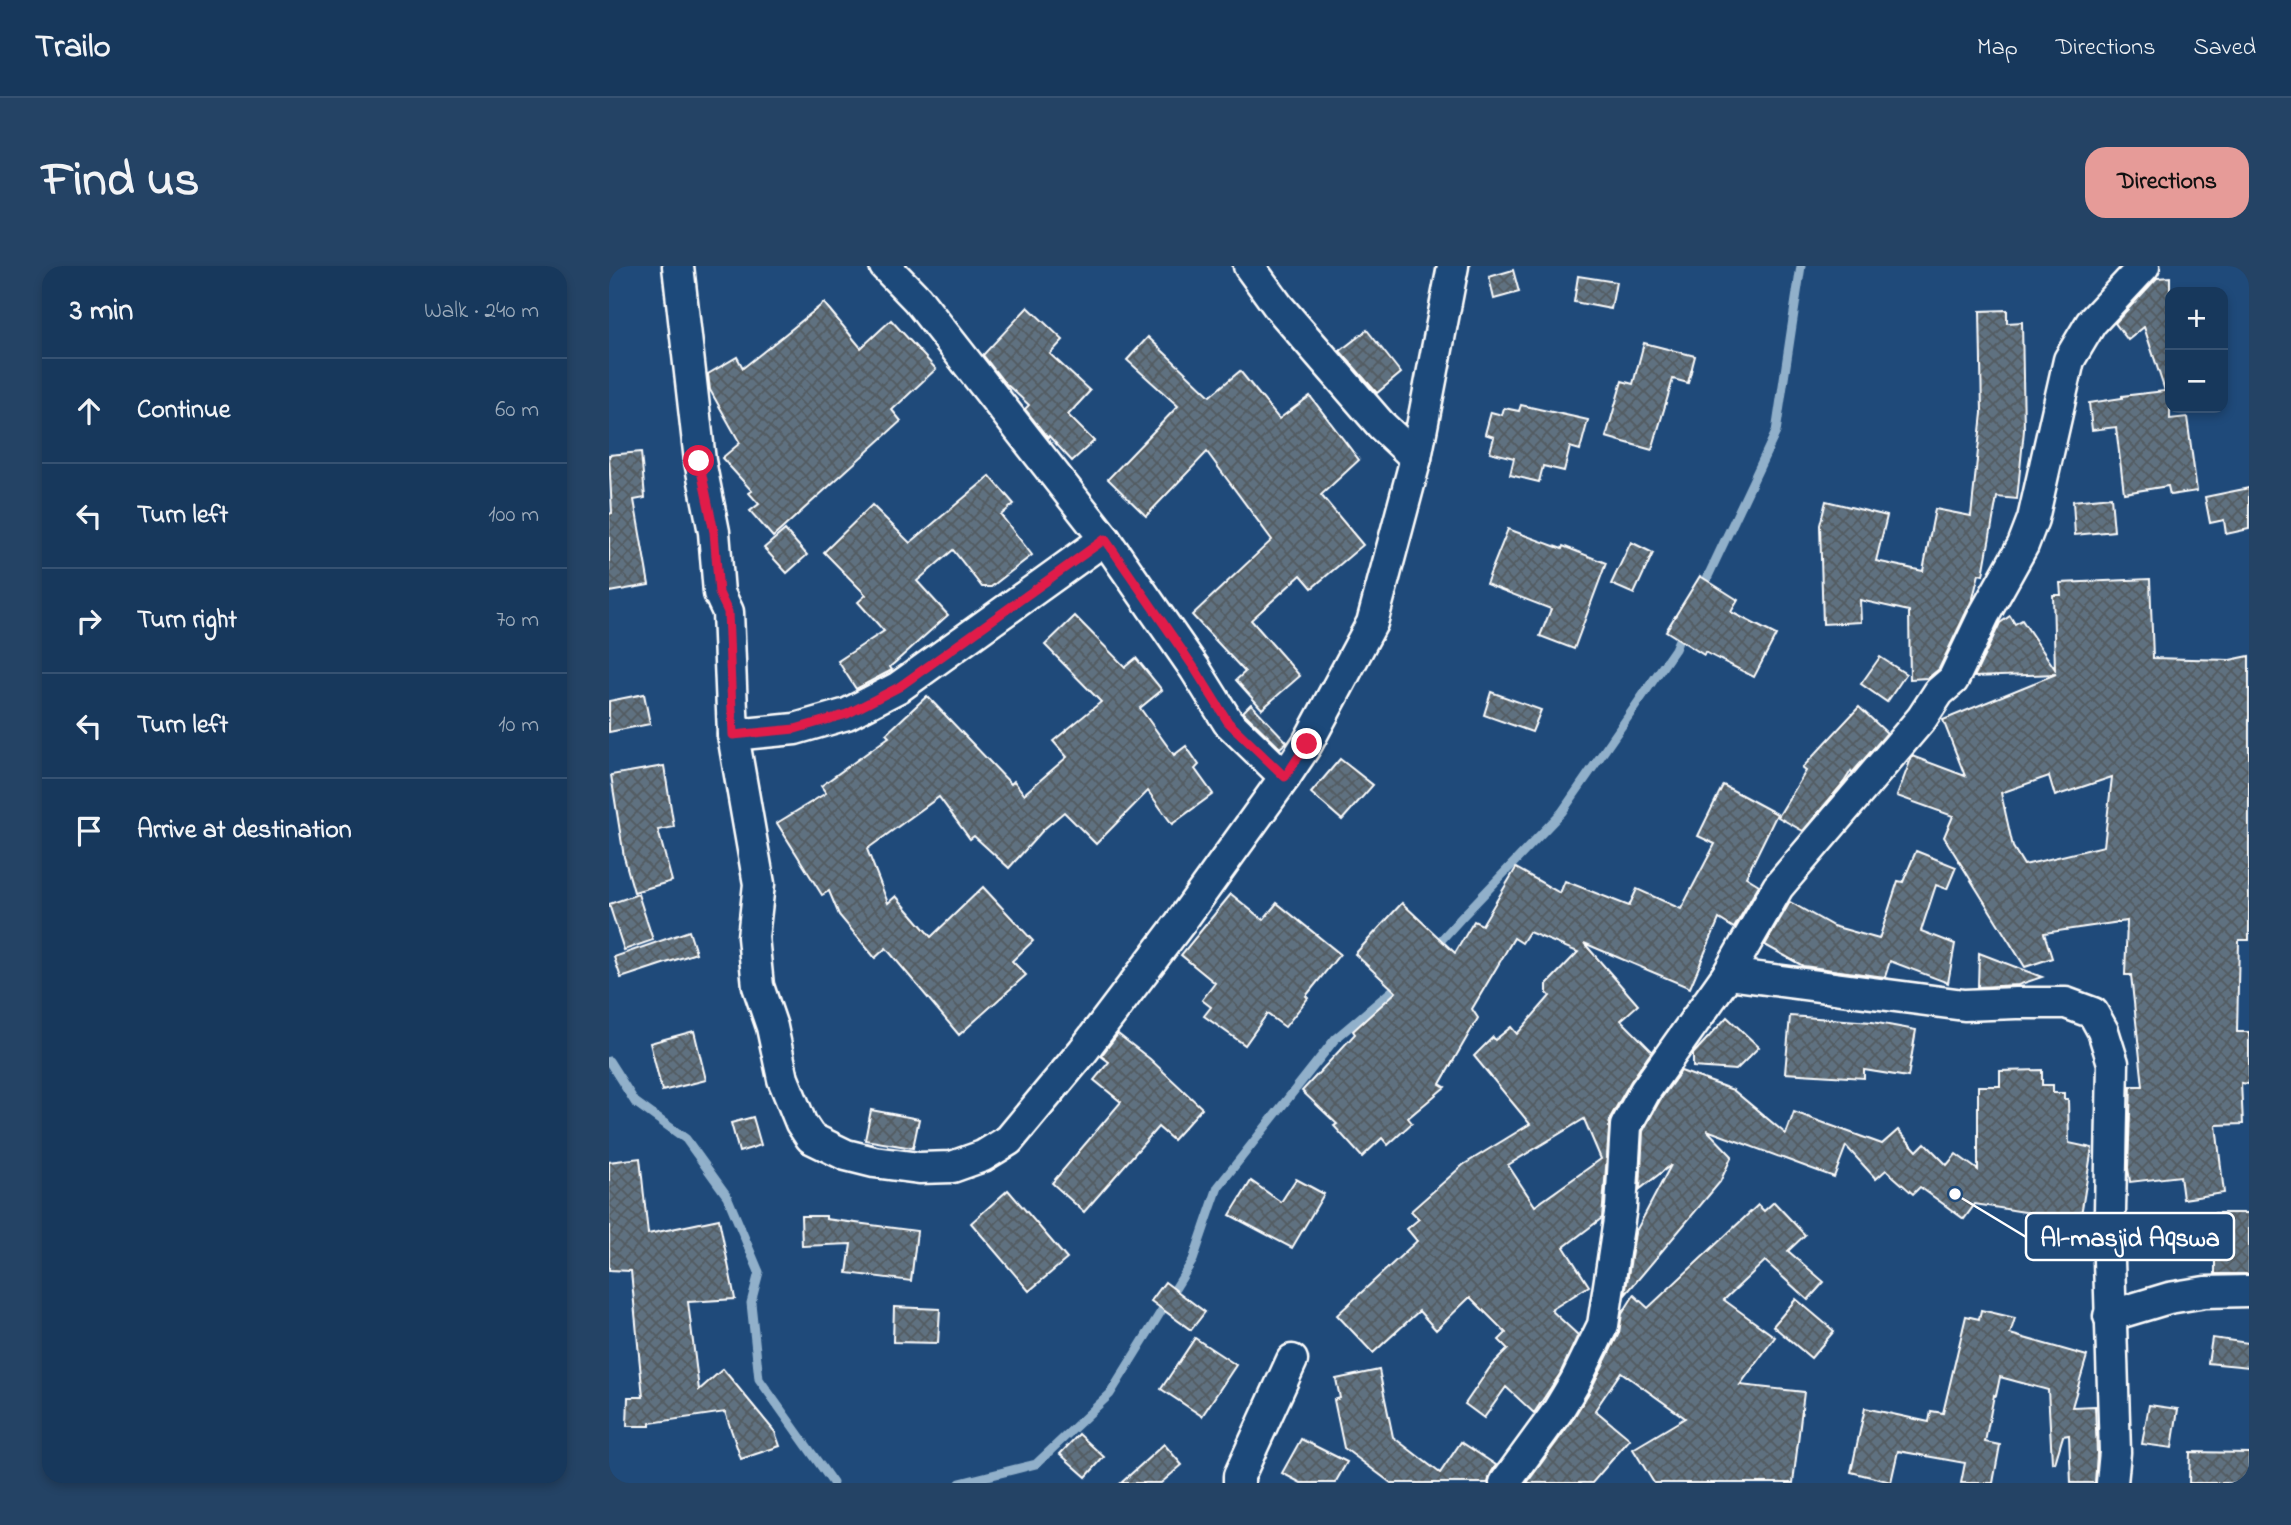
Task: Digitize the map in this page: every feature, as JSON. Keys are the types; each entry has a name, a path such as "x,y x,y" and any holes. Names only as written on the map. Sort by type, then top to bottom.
{"street":[{"path":"678,266 699,461 714,532 719,593 728,612 733,735 759,884 753,937 758,986 772,1027 783,1079 801,1124 811,1138 846,1156 919,1168 952,1167 983,1156 1009,1140 1083,1051 1307,744 1373,623 1416,458 1453,266"},
{"path":"885,266 917,299 1105,539 1195,669 1228,722 1285,777"},
{"path":"1249,266 1278,306 1381,425 1416,458"},
{"path":"1505,1483 1557,1412 1603,1325 1621,1207 1626,1126 1645,1091 1728,974 1777,887 1922,718 1939,692 1953,680 1984,615 2024,545 2033,519 2069,360 2091,323 2144,266"},
{"path":"733,735 795,729 847,714 899,687 1105,539"},
{"path":"1728,974 1965,1005 2066,1003 2092,1013 2103,1031 2113,1063 2109,1317 2115,1452 2112,1483"},
{"path":"2109,1317 2169,1298 2249,1291"},
{"path":"1239,1483 1239,1476 1292,1360"}],"building":[{"path":"1513,270 1519,292 1494,299 1489,277"},
{"path":"1578,276 1616,282 1611,309 1574,302"},
{"path":"2170,277 2170,287 2165,287 2165,391 2144,327 2128,340 2115,323 2157,278"},
{"path":"824,303 861,348 891,320 936,369 892,410 901,421 773,537 750,511 759,504 749,493 752,491 722,458 740,443 710,390 708,374 737,357 743,368"},
{"path":"1028,307 1063,340 1050,354 1090,391 1068,415 1094,441 1072,461 1049,436 1048,438 1025,409 1029,405 1003,381 983,355"},
{"path":"2007,310 2007,323 2022,322 2024,430 2017,499 1997,497 1983,575 1979,574 1973,598 1939,669 1928,678 1910,679 1909,611 1860,600 1861,622 1823,624 1820,525 1826,501 1887,516 1876,561 1923,571 1935,509 1971,516 1982,413 1980,311"},
{"path":"1367,330 1401,373 1377,393 1340,351"},
{"path":"1148,337 1210,396 1240,371 1279,419 1310,396 1359,460 1321,495 1363,545 1312,588 1301,575 1251,620 1300,676 1262,709 1236,680 1245,672 1192,615 1272,540 1207,452 1146,516 1108,479 1178,406 1127,360"},
{"path":"1644,343 1695,356 1688,383 1673,379 1652,450 1606,437 1622,381 1633,384"},
{"path":"2165,391 2165,413 2170,413 2170,419 2187,417 2197,491 2170,495 2168,486 2124,493 2116,427 2092,430 2089,403"},
{"path":"1521,405 1588,420 1580,450 1570,447 1564,471 1543,466 1539,482 1510,475 1514,458 1490,452 1494,437 1485,434 1491,412 1502,415 1504,408 1519,411"},
{"path":"641,452 645,498 634,500 649,585 609,592 609,514 612,513 609,455"},
{"path":"990,476 1014,504 1001,515 1032,555 991,587 982,587 953,550 917,581 948,615 890,667 892,670 856,689 838,661 884,631 858,602 866,595 824,552 872,505 910,543"},
{"path":"2249,488 2249,529 2226,534 2224,520 2210,523 2205,497"},
{"path":"2111,497 2114,531 2075,535 2073,501"},
{"path":"1508,529 1606,563 1574,649 1540,636 1551,609 1486,584"},
{"path":"785,530 807,555 787,573 764,548"},
{"path":"1631,542 1653,553 1634,594 1611,584"},
{"path":"1700,576 1738,600 1731,612 1776,635 1754,677 1705,652 1704,655 1666,631"},
{"path":"2150,579 2153,658 2230,660 2249,656 2249,940 2239,940 2237,1032 2249,1032 2249,1084 2241,1083 2243,1124 2216,1125 2224,1193 2183,1199 2180,1176 2130,1182 2128,1168 2131,1086 2143,1086 2131,975 2125,975 2127,921 2044,933 2052,958 2025,967 1944,837 1953,816 1897,796 1912,756 1965,776 1943,720 2056,674 1974,677 2000,623 2010,616 2015,624 2022,620 2055,669 2053,595 2061,595 2060,583","holes":["2049,776 2055,796 2112,777 2104,846 2024,865 2013,847 2001,793"]},
{"path":"1075,616 1125,667 1136,658 1162,690 1140,708 1174,755 1186,746 1199,765 1195,769 1213,794 1172,824 1148,791 1096,844 1064,812 1044,829 1009,868 974,836 970,839 939,797 867,849 888,903 896,896 931,937 983,887 1033,941 1012,961 1026,975 959,1035 886,948 875,958 839,915 829,891 822,895 777,823 826,793 821,786 889,737 886,734 927,696 1011,784 1014,781 1024,794 1067,757 1053,741 1101,702 1045,645"},
{"path":"1880,657 1906,674 1887,702 1861,684"},
{"path":"1491,692 1541,710 1532,732 1484,715"},
{"path":"644,694 650,724 609,732 609,701"},
{"path":"1251,704 1287,742 1280,748 1243,712"},
{"path":"1859,707 1887,733 1852,773 1851,771 1803,831 1778,817 1806,771 1802,768"},
{"path":"1340,759 1373,785 1342,820 1311,793"},
{"path":"664,766 674,827 658,830 672,881 634,892 624,857 611,775"},
{"path":"1723,785 1777,814 1746,877 1759,885 1734,928 1719,919 1690,988 1584,943 1638,1005 1621,1020 1652,1051 1610,1118 1602,1218 1564,1247 1589,1286 1551,1310 1578,1335 1560,1374 1534,1413 1506,1387 1484,1418 1465,1404 1491,1366 1508,1349 1499,1340 1506,1333 1470,1297 1436,1330 1419,1311 1373,1353 1337,1315 1417,1241 1407,1229 1419,1219 1411,1211 1463,1165 1530,1124 1474,1056 1493,1037 1495,1040 1511,1027 1517,1034 1550,996 1547,993 1547,984 1578,952 1529,932 1522,943 1514,938 1472,1009 1478,1018 1440,1084 1445,1087 1408,1118 1412,1123 1388,1145 1382,1138 1362,1157 1334,1126 1337,1124 1302,1091 1355,1034 1353,1031 1396,992 1355,954 1402,903 1455,953 1474,921 1482,925 1516,868 1560,893 1565,881 1629,906 1637,889 1681,909 1715,844 1698,836","holes":["1584,1119 1601,1159 1535,1206 1508,1165"]},
{"path":"1916,851 1956,867 1947,889 1936,885 1921,931 1955,944 1948,983 1890,961 1885,977 1803,966 1765,945 1790,902 1833,926 1879,939 1898,881 1903,882"},
{"path":"638,894 653,940 624,950 609,904"},
{"path":"1231,894 1263,920 1277,903 1340,954 1285,1027 1267,1014 1245,1045 1204,1016 1211,1007 1202,1000 1215,983 1181,955"},
{"path":"689,931 696,953 621,978 614,957"},
{"path":"1979,953 2042,977 2018,985 1978,987"},
{"path":"1790,1016 1872,1022 1916,1030 1908,1077 1864,1070 1864,1078 1785,1073"},
{"path":"1727,1017 1759,1047 1736,1070 1693,1067 1693,1054"},
{"path":"694,1031 706,1080 662,1091 650,1043"},
{"path":"1118,1034 1150,1059 1202,1108 1173,1140 1158,1127 1084,1212 1052,1183 1121,1102 1094,1080 1109,1062 1101,1056"},
{"path":"2042,1070 2042,1085 2053,1085 2053,1093 2064,1093 2064,1099 2068,1099 2069,1143 2092,1148 2080,1221 1975,1204 1964,1219 1920,1187 1913,1194 1886,1170 1876,1179 1846,1146 1834,1177 1707,1130 1732,1156 1720,1182 1625,1295 1635,1233 1671,1165 1640,1189 1643,1131 1660,1100 1681,1071 1733,1090 1786,1134 1794,1112 1882,1144 1898,1130 1917,1151 1925,1143 1947,1165 1956,1154 1978,1170 1978,1086 2000,1086 2000,1071"},
{"path":"871,1110 919,1119 913,1148 865,1140"},
{"path":"753,1117 761,1145 739,1152 731,1123"},
{"path":"640,1158 648,1234 719,1219 735,1299 688,1302 699,1390 723,1369 775,1432 780,1446 741,1459 725,1412 650,1423 650,1426 627,1426 628,1397 643,1397 631,1271 609,1270 609,1162"},
{"path":"1296,1179 1324,1194 1292,1248 1230,1215 1251,1181 1281,1202"},
{"path":"1008,1190 1067,1259 1029,1291 971,1223"},
{"path":"1774,1202 1805,1235 1788,1251 1824,1282 1808,1300 1765,1261 1724,1300 1775,1337 1740,1385 1804,1392 1793,1483 1654,1483 1633,1449 1685,1418 1621,1372 1595,1410 1630,1439 1592,1483 1527,1483 1590,1391 1619,1333 1622,1314 1634,1295 1648,1308 1758,1205 1764,1211"},
{"path":"2215,1213 2249,1213 2249,1274 2215,1274"},
{"path":"801,1216 826,1216 826,1219 917,1231 911,1281 847,1273 851,1244 802,1246"},
{"path":"1165,1282 1205,1312 1191,1330 1151,1301"},
{"path":"1796,1299 1834,1331 1811,1358 1773,1326"},
{"path":"894,1307 940,1309 938,1343 893,1342"},
{"path":"1981,1310 2015,1318 2010,1334 2087,1356 2072,1407 2095,1406 2095,1483 2071,1483 2069,1435 2063,1436 2055,1463 2052,1462 2048,1390 2000,1377 1985,1442 2000,1445 1993,1483 1961,1483 1965,1463 1898,1451 1891,1482 1851,1472 1865,1408 1929,1422 1931,1411 1943,1413 1966,1316 1979,1319"},
{"path":"1195,1338 1236,1365 1202,1416 1161,1389"},
{"path":"2212,1338 2249,1343 2249,1367 2208,1363"},
{"path":"1379,1370 1393,1437 1440,1473 1461,1442 1496,1465 1488,1483 1391,1483 1344,1448 1334,1400 1340,1398 1336,1379"},
{"path":"2149,1405 2178,1409 2172,1448 2142,1444"},
{"path":"1079,1434 1104,1457 1086,1477 1060,1454"},
{"path":"1301,1439 1347,1462 1335,1483 1301,1483 1282,1473"},
{"path":"1164,1444 1182,1465 1161,1483 1121,1483"},
{"path":"2190,1452 2249,1453 2249,1483 2189,1483"}],"waterway":[{"path":"1702,589 1776,432 1801,266"},
{"path":"1434,948 1562,812 1675,649 1683,630"},
{"path":"960,1483 1036,1464 1110,1394 1193,1260 1218,1187 1335,1039 1400,984"},
{"path":"609,1061 635,1102 686,1139 727,1196 759,1272 751,1303 759,1379 833,1483"}],"place":[{"name":"Al-masjid Aqswa","path":"1955,1194"}],"route":[{"path":"699,461 714,532 719,593 728,612 733,735 795,729 847,714 899,687 1105,539 1195,669 1228,722 1285,777 1307,744"}]}
